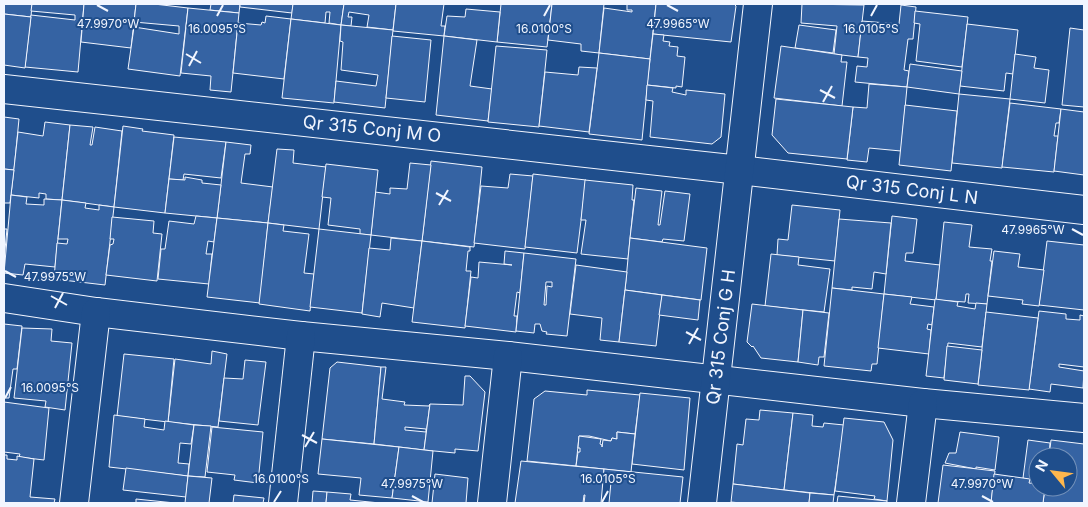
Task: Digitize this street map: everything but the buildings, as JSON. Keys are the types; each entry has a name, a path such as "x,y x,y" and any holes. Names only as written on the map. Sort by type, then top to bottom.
{"street":[{"name":"Qr 315 Conj G H","path":"702,503 758,4"},
{"name":"Qr 315 Conj M O","path":"4,89 740,170"},
{"name":"Qr 315 Conj L N","path":"740,170 1084,210"},
{"path":"4,298 96,312 301,336 508,356 923,403 1084,418"},
{"path":"74,503 96,312"},
{"path":"283,503 301,336"},
{"path":"492,503 508,356"},
{"path":"911,503 923,403"}]}
